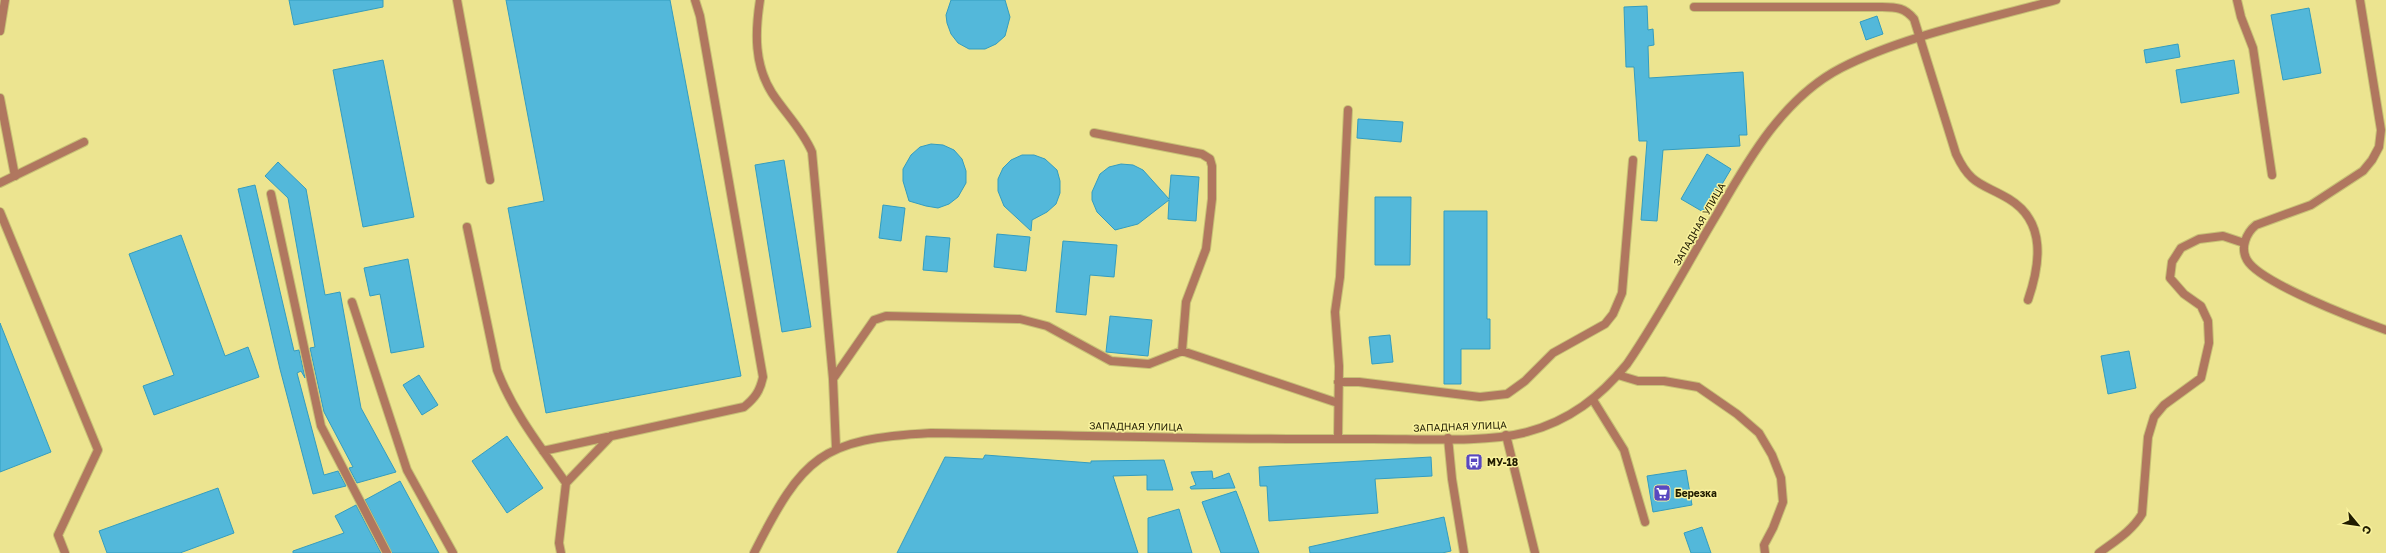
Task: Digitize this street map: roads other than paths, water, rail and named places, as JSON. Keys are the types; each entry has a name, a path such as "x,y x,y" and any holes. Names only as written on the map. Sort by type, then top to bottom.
{"street":[{"path":"0,31 5,0"},
{"path":"457,0 490,180"},
{"path":"543,451 744,407 753,399 760,389 763,377 700,16 695,0"},
{"path":"760,0 756,42 764,79 806,137 812,152 833,379 836,448"},
{"name":"ЗАПАДНАЯ УЛИЦА","path":"754,553 779,506 795,481 811,464 836,448 877,437 931,433 1338,439 1448,438 1506,435 1526,432 1549,425 1568,416 1592,400 1618,375 1637,350 1743,168 1790,107 1812,88 1840,69 1874,54 1920,38 2056,0"},
{"path":"2238,0 2241,17 2253,48 2272,175"},
{"path":"2360,0 2380,130 2379,147 2372,160 2362,171 2311,205 2256,225 2249,231 2244,243 2247,260 2258,272 2297,293 2386,330"},
{"path":"1694,7 1898,7 1905,10 1914,20 1956,154 1962,166 1970,178 1984,188 2018,204 2026,214 2037,236 2038,265 2028,300"},
{"path":"0,98 15,176"},
{"path":"1338,439 1338,382 1335,312 1340,277 1348,110"},
{"path":"1094,133 1202,154 1210,159 1212,166 1212,199 1206,249 1186,302 1182,352"},
{"path":"0,183 84,142"},
{"path":"1338,382 1360,382 1480,397 1507,394 1525,381 1554,353 1604,324 1618,304 1623,288 1633,160"},
{"path":"271,194 321,426 387,553"},
{"path":"0,212 98,450 58,535 65,553"},
{"path":"467,227 497,370 517,414 566,483"},
{"path":"2099,553 2125,534 2136,523 2142,514 2148,437 2154,417 2164,405 2201,378 2207,358 2209,342 2208,321 2201,306 2184,294 2170,278 2172,262 2181,248 2199,239 2222,236 2244,243"},
{"path":"352,302 407,470 453,553"},
{"path":"833,379 874,320 886,316 1020,319 1047,326 1111,361 1149,364 1182,352 1216,361 1338,403"},
{"path":"1618,375 1638,381 1664,381 1698,387 1737,414 1759,433 1772,455 1781,478 1783,502 1774,528 1764,545 1765,553"},
{"path":"1592,400 1624,450 1645,522"},
{"path":"1506,435 1535,553"},
{"path":"561,553 559,543 566,483 611,436"},
{"path":"1448,438 1455,500 1464,553"}],"place":[{"name":"МУ-18","path":"1474,462"},
{"name":"Березка","path":"1662,493"}]}
